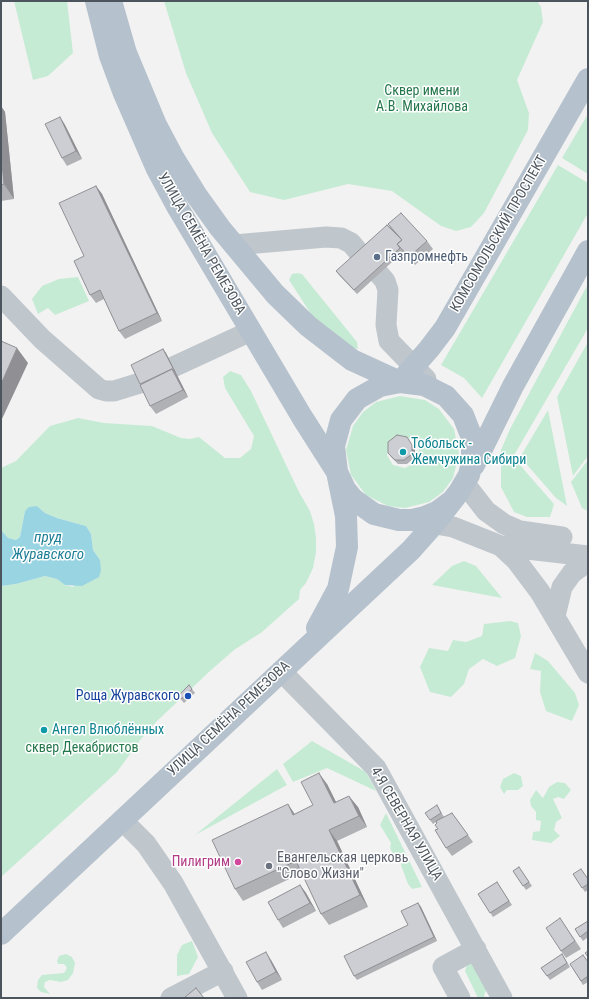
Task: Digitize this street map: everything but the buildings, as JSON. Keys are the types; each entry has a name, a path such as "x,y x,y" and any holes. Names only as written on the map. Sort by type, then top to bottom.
{"main road":[{"name":"УЛИЦА СЕМЁНА РЕМЕЗОВА","path":"96,1 110,56 139,130 178,208 308,428 337,472"},
{"name":"УЛИЦА СЕМЁНА РЕМЕЗОВА","path":"111,1 126,53 156,125 173,157 197,196 234,245 276,294 308,326 331,345 352,360 407,374"},
{"name":"КОМСОМОЛЬСКИЙ ПРОСПЕКТ","path":"407,374 445,328 588,79"},
{"path":"337,472 345,489 363,507 386,518 412,520 437,512 462,486 512,386 588,250"},
{"path":"288,664 319,626 331,605 342,577 348,531 337,472 334,446 341,420 348,409 368,392 407,374 424,385 436,390 455,405 468,426 473,450 462,486"},
{"name":"УЛИЦА СЕМЁНА РЕМЕЗОВА","path":"1,934 411,550 462,486"}],"street":[{"path":"234,245 326,237 341,238 351,243 362,255"},
{"path":"379,274 385,281 388,290 386,325 389,341 407,374"},
{"path":"1,296 42,339 99,389 114,391 140,383"},
{"path":"173,367 252,331"},
{"path":"462,486 486,511 504,524 520,531 569,538 588,543"},
{"path":"412,520 434,523 458,529 501,546 588,556"},
{"path":"501,546 528,573 588,673"},
{"path":"555,616 562,587 572,573 588,561"},
{"name":"4-Я СЕВЕРНАЯ УЛИЦА","path":"288,664 376,768 502,998"},
{"path":"122,820 146,844 173,883 237,998"},
{"path":"460,998 443,967 476,949"},
{"path":"171,998 223,971"}],"green space":[{"path":"14,1 67,1 73,53 48,76 33,80"},
{"name":"Сквер имени А.В. Михайлова","path":"164,1 537,1 541,7 543,22 517,80 529,113 528,130 484,213 471,227 456,231 441,226 392,191 348,184 284,200 250,192 212,133 186,73"},
{"path":"588,114 588,174 562,158"},
{"path":"558,165 588,183 588,213 482,398 464,378 441,365"},
{"path":"292,274 302,274 357,342 358,349 349,347 313,317 289,280"},
{"path":"78,277 89,301 55,315 48,308 38,314 32,299 42,286 59,279"},
{"path":"588,284 588,328 513,457 554,504 550,517 527,517 514,512 501,487 501,450 510,429"},
{"path":"588,342 588,456 573,476 557,397"},
{"name":"сквер Декабристов","path":"230,371 241,375 251,391 299,492 310,511 314,524 316,552 313,568 306,583 300,590 299,599 262,632 234,650 210,671 157,721 141,739 117,772 1,877 1,586 16,584 45,576 57,579 65,585 73,587 100,560 93,550 91,534 86,526 57,518 45,513 37,506 25,511 20,537 16,540 8,538 1,530 1,468 16,461 50,426 78,418 104,423 152,426 181,438 190,439 199,437 225,458 240,458 251,449 254,436 225,388 223,377"},
{"path":"400,396 425,400 439,409 454,429 459,454 453,478 443,492 429,502 405,508 388,506 366,495 351,475 346,450 353,426 363,412 376,402","holes":["400,436 412,439 419,449 416,462 405,468 393,465 387,455 390,443"]},
{"path":"548,410 567,506 556,498 522,459 522,454"},
{"path":"588,460 588,511 582,508 571,482"},
{"path":"464,561 476,566 502,598 432,585 452,566"},
{"path":"510,621 518,623 521,636 515,658 497,666 483,659 469,669 464,684 451,697 430,692 420,667 429,648 448,651 453,640 466,642 482,636 484,624"},
{"path":"535,653 548,661 575,693 579,705 572,721 546,711 540,692 541,671 530,669"},
{"path":"312,741 366,772 376,791 327,768 293,782 283,764"},
{"path":"277,769 287,785 195,835"},
{"path":"514,773 521,776 523,786 518,790 507,790 504,794 500,787 503,779"},
{"path":"557,782 565,783 571,790 564,799 558,797 553,799 562,818 556,822 554,830 560,836 551,843 532,840 533,832 540,831 541,821 536,820 536,812 531,806 530,800 536,790 543,798 549,787"},
{"path":"386,813 422,887 412,889 408,884 401,865 402,858 395,858 390,848 391,843 380,825"},
{"path":"192,941 198,957 189,974 177,976 177,955 182,945"},
{"path":"66,954 72,957 75,963 73,973 68,980 61,982 50,980 45,982 44,987 50,994 41,992 37,988 38,980 42,975 64,973 67,968 64,964 58,964 57,961 59,956"},
{"path":"469,959 490,983 484,995 485,998 478,998 465,971"}],"water":[{"name":"пруд Журавского","path":"37,506 45,513 57,518 86,526 91,534 93,550 100,560 101,570 99,577 82,586 65,585 57,579 45,576 16,584 1,586 1,530 8,538 16,540 20,537 25,511 29,507"}],"place":[{"name":"Газпромнефть","path":"377,257"},
{"name":"Тобольск - Жемчужина Сибири","path":"403,452"},
{"name":"Роща Журавского","path":"188,696"},
{"name":"Ангел Влюблённых","path":"44,730"},
{"name":"Пилигрим","path":"238,862"},
{"name":"Евангельская церковь \"Слово Жизни\"","path":"269,866"}]}
